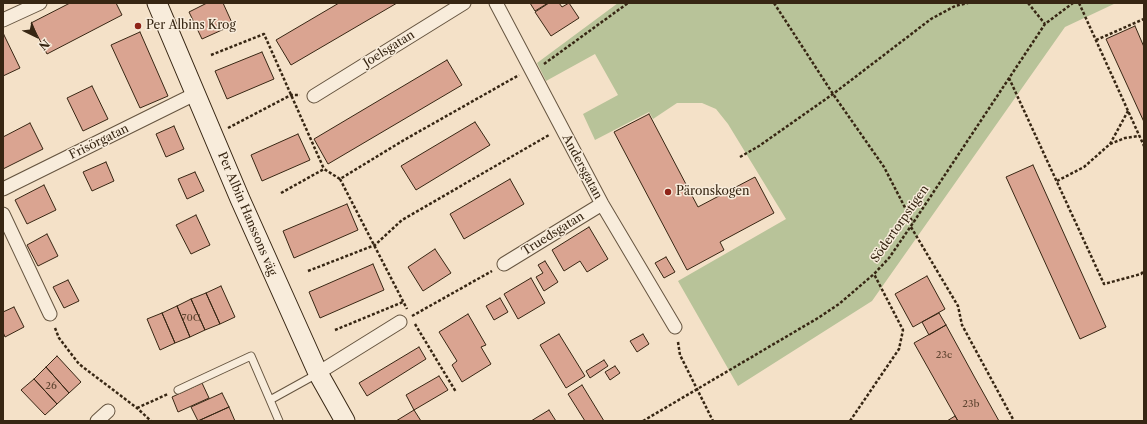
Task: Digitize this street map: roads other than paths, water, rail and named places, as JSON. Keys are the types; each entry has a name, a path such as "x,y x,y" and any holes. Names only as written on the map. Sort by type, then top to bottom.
{"street":[{"path":"3,20 40,3"},
{"name":"Per Albin Hanssons väg","path":"157,3 195,94 318,373 345,421"},
{"name":"Joelsgatan","path":"314,96 464,3"},
{"name":"Andersgatan","path":"496,3 602,204 675,327"},
{"name":"Frisörgatan","path":"3,190 195,94"},
{"name":"Truedsgatan","path":"504,264 602,204"},
{"path":"3,214 50,314"},
{"path":"318,373 406,319"},
{"path":"98,421 108,411"}],"lane":[{"path":"178,390 251,356 279,421"},
{"path":"270,400 318,373"}],"place":[{"name":"Per Albins Krog","path":"138,26"},
{"name":"Päronskogen","path":"668,192"}]}
